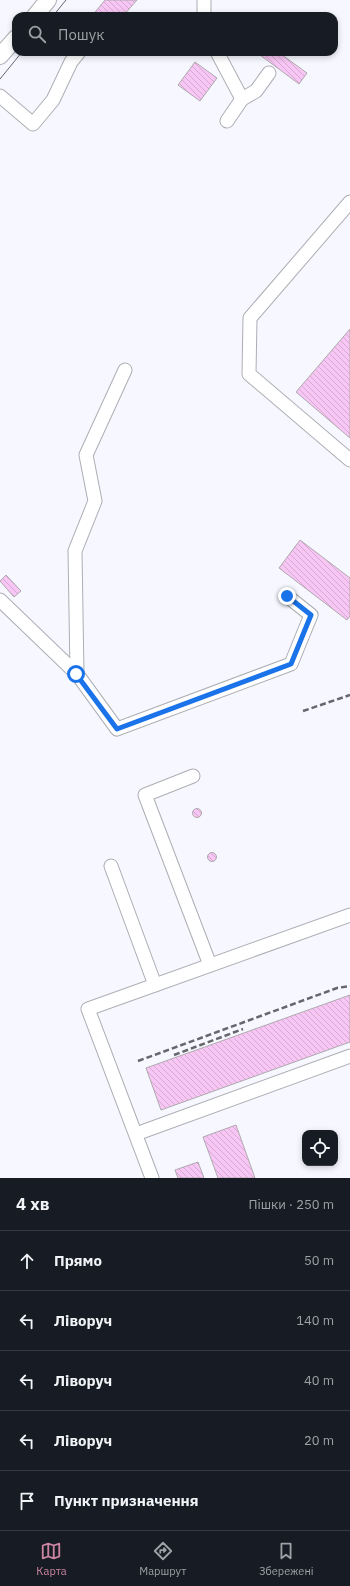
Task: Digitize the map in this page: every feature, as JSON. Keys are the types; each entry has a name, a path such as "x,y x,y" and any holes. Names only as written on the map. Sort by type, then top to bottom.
{"main road":[{"path":"38,12 48,0"},
{"path":"0,56 12,42"}],"lane":[{"path":"204,0 204,12"},
{"path":"0,96 33,124 53,100 71,62 76,56"},
{"path":"219,56 242,99"},
{"path":"227,120 242,99 256,91 269,73"},
{"path":"350,202 250,318 249,374 350,460"},
{"path":"76,674 75,551 95,501 86,455 124,370"},
{"path":"0,600 76,674 117,729 291,664 311,615 287,596"},
{"path":"193,776 145,796 210,965"},
{"path":"111,866 155,985"},
{"path":"152,1178 88,1009 350,914"},
{"path":"136,1134 350,1056"}],"building":[{"path":"105,0 137,0 126,12 95,12"},
{"path":"261,56 284,56 307,73 299,84"},
{"path":"195,62 217,78 200,101 178,85"},
{"path":"350,329 350,438 296,392"},
{"path":"300,540 350,578 350,616 347,620 279,568"},
{"path":"6,575 21,591 14,597 0,581"},
{"path":"197,808 202,813 197,818 192,813"},
{"path":"212,852 217,857 212,862 207,857"},
{"path":"350,995 350,1042 161,1110 146,1068"},
{"path":"236,1125 255,1178 218,1178 203,1137"},
{"path":"198,1162 204,1178 178,1178 175,1170"}],"tram line":[{"path":"56,12 66,0"},
{"path":"0,79 19,56"}],"railway":[{"path":"303,711 350,695"},
{"path":"138,1061 337,988 350,986"},
{"path":"174,1055 243,1029"}],"route":[{"path":"76,674 117,729 291,664 311,615 287,596"}]}
